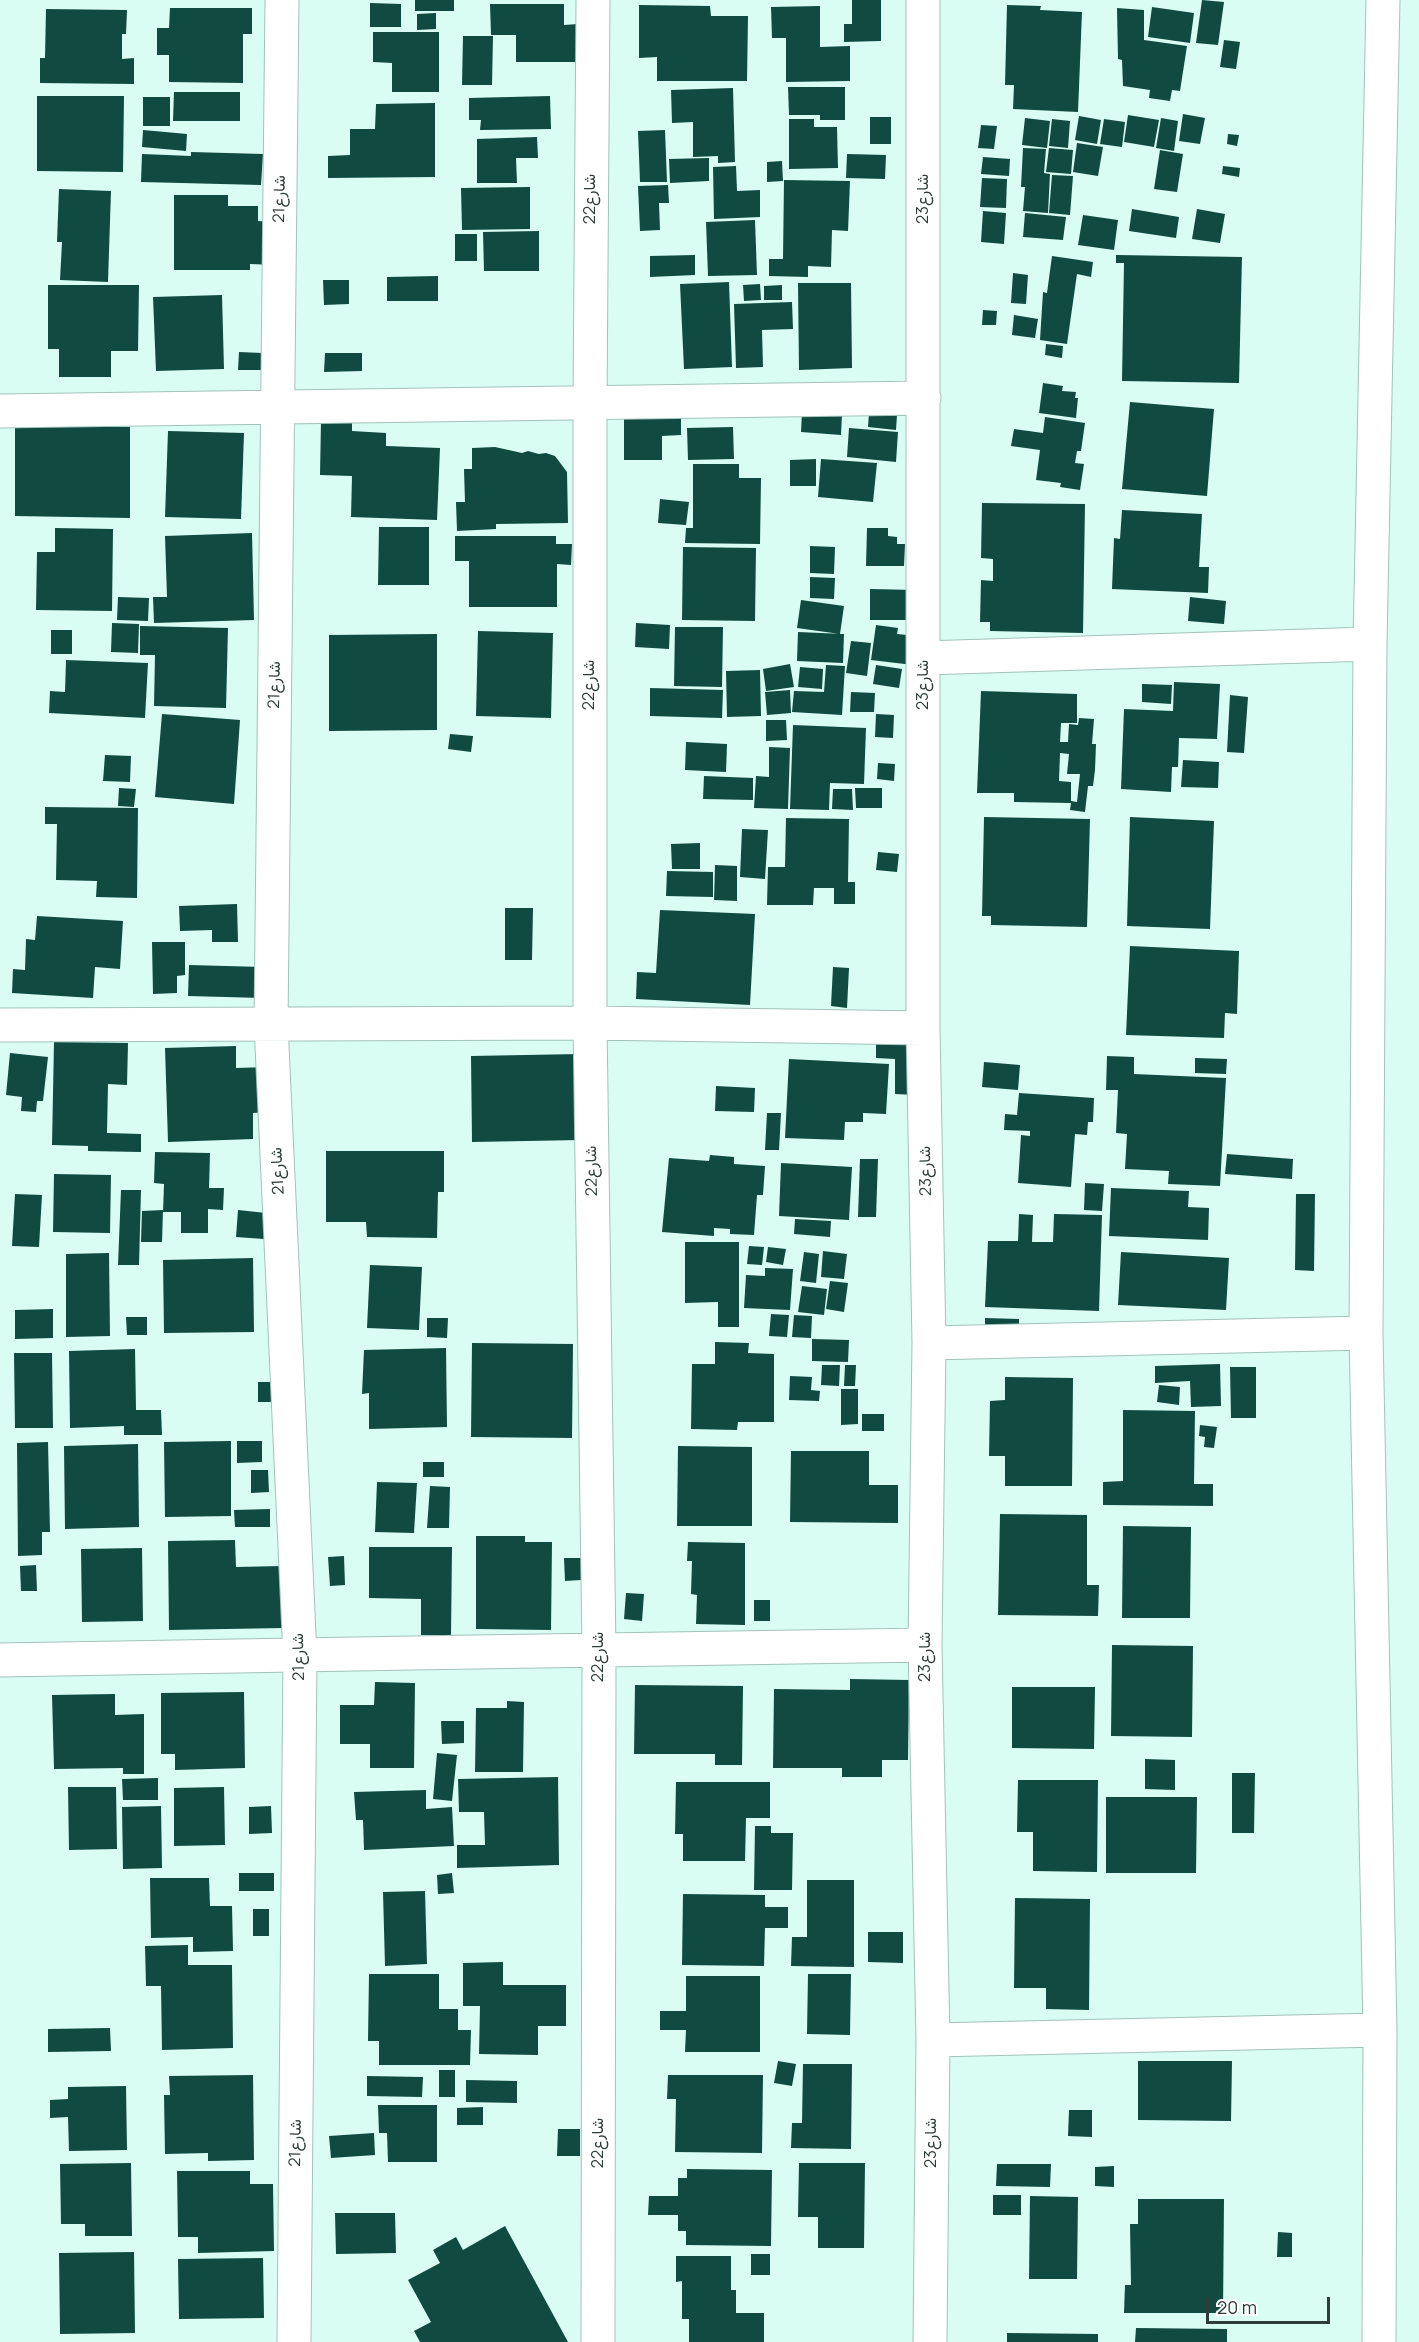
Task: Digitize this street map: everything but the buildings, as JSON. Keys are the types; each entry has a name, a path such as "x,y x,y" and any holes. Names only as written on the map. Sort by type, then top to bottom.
{"street":[{"name":"شارع21","path":"282,0 271,1024 300,1656 294,2342"},
{"name":"شارع22","path":"593,0 590,402 590,1023 599,1648 598,2342"},
{"name":"شارع23","path":"923,0 923,1028 929,1343 925,1645 933,2040 930,2342"},
{"path":"1379,2342 1380,2030 1366,1333 1370,644 1383,0"},
{"path":"0,411 924,398"},
{"path":"924,658 1370,644"},
{"path":"0,1025 590,1023 923,1028"},
{"path":"929,1343 1366,1333"},
{"path":"0,1660 300,1656 599,1648 925,1645"},
{"path":"933,2040 1380,2030"}]}
